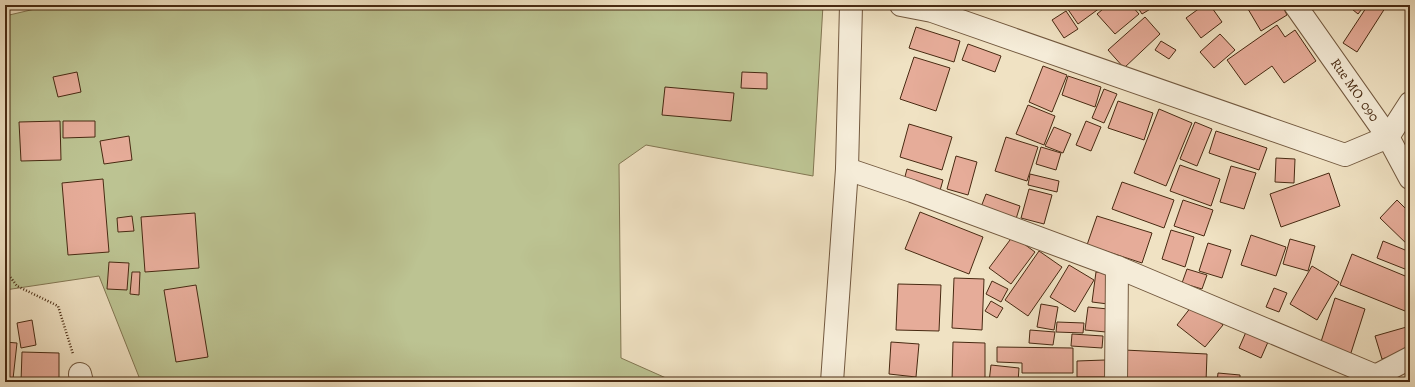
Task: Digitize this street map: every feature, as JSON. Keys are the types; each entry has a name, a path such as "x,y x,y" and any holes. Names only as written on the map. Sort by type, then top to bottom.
{"street":[{"path":"832,382 848,169 851,5"},
{"path":"901,5 936,8 1345,155 1388,137 1410,103"},
{"name":"Rue MO. 090","path":"1295,5 1388,137 1410,178"},
{"path":"848,169 912,191 1117,267 1370,379 1410,358"},
{"path":"1116,382 1117,267"}],"path":[{"path":"5,270 17,286 58,306 81,378"}],"green space":[{"path":"52,5 823,5 813,176 646,145 619,164 621,358 675,382 141,382 99,276 5,290 5,16"}],"building":[{"path":"1070,5 1104,5 1078,24 1067,8"},
{"path":"1108,5 1131,5 1139,14 1115,34 1097,14"},
{"path":"1136,5 1157,5 1142,14"},
{"path":"1204,5 1210,5 1222,22 1201,38 1186,18"},
{"path":"1255,5 1282,5 1287,15 1261,31 1248,9"},
{"path":"1347,5 1365,5 1358,14"},
{"path":"1368,5 1387,5 1357,52 1343,43"},
{"path":"1066,11 1078,29 1064,38 1052,20"},
{"path":"1145,17 1160,34 1124,68 1108,50"},
{"path":"1277,25 1285,37 1295,30 1316,61 1284,83 1272,66 1245,85 1227,60"},
{"path":"916,27 960,41 954,62 909,48"},
{"path":"1220,34 1235,50 1214,68 1200,52"},
{"path":"1161,41 1176,50 1169,59 1155,50"},
{"path":"968,44 1001,56 995,72 962,60"},
{"path":"914,57 950,68 936,111 900,99"},
{"path":"1043,66 1067,75 1052,112 1029,102"},
{"path":"77,72 81,92 58,97 53,77"},
{"path":"742,72 767,73 767,89 741,88"},
{"path":"1068,76 1101,87 1095,107 1062,95"},
{"path":"665,87 734,93 731,121 662,115"},
{"path":"1104,89 1117,94 1104,123 1092,118"},
{"path":"1118,101 1153,113 1144,140 1108,128"},
{"path":"1028,105 1055,116 1044,145 1016,134"},
{"path":"1159,109 1192,123 1166,186 1134,173"},
{"path":"60,121 61,160 21,161 19,122"},
{"path":"63,121 95,121 95,137 63,138"},
{"path":"1086,121 1101,127 1091,151 1076,145"},
{"path":"1195,122 1212,129 1197,166 1180,159"},
{"path":"909,124 952,137 942,170 900,157"},
{"path":"1054,127 1071,134 1063,153 1045,146"},
{"path":"1216,131 1267,148 1259,170 1209,153"},
{"path":"129,136 132,160 104,164 100,141"},
{"path":"1006,137 1038,147 1027,181 995,171"},
{"path":"1041,147 1061,153 1056,170 1036,164"},
{"path":"956,156 977,162 968,195 947,189"},
{"path":"1276,158 1295,159 1294,183 1275,182"},
{"path":"1180,165 1220,179 1211,206 1170,191"},
{"path":"1231,166 1256,173 1244,209 1220,202"},
{"path":"907,169 943,180 939,194 903,184"},
{"path":"1329,173 1340,206 1281,227 1270,194"},
{"path":"1030,174 1059,181 1057,192 1028,185"},
{"path":"103,179 109,252 68,255 62,183"},
{"path":"1122,182 1174,200 1164,228 1112,209"},
{"path":"1029,189 1052,195 1044,224 1021,218"},
{"path":"986,194 1020,206 1016,219 981,207"},
{"path":"1183,200 1213,210 1204,236 1174,226"},
{"path":"1397,200 1410,213 1410,247 1380,218"},
{"path":"920,212 983,237 969,274 905,249"},
{"path":"195,213 199,268 145,272 141,217"},
{"path":"132,216 134,231 118,232 117,218"},
{"path":"1097,216 1152,233 1142,263 1087,245"},
{"path":"1171,230 1194,237 1185,267 1162,259"},
{"path":"1251,235 1286,247 1276,276 1241,265"},
{"path":"1013,236 1035,252 1011,284 989,268"},
{"path":"1290,239 1315,246 1308,271 1283,264"},
{"path":"1383,241 1410,252 1410,271 1377,258"},
{"path":"1208,243 1231,250 1222,278 1199,271"},
{"path":"1039,251 1062,267 1028,316 1005,300"},
{"path":"1352,254 1410,278 1410,313 1340,285"},
{"path":"109,262 129,263 127,290 107,289"},
{"path":"1069,265 1094,280 1075,312 1050,297"},
{"path":"1312,266 1339,282 1317,320 1290,304"},
{"path":"1187,269 1207,275 1202,289 1182,283"},
{"path":"132,272 140,272 139,295 130,294"},
{"path":"1096,272 1113,274 1108,304 1092,302"},
{"path":"954,278 984,279 982,330 952,328"},
{"path":"992,281 1008,289 1001,302 986,294"},
{"path":"898,284 941,285 939,331 896,330"},
{"path":"196,285 208,357 176,362 164,290"},
{"path":"1274,288 1287,293 1279,312 1266,307"},
{"path":"1335,298 1365,309 1349,359 1319,348"},
{"path":"991,301 1003,308 997,318 985,311"},
{"path":"1195,302 1223,325 1205,347 1177,325"},
{"path":"1041,304 1058,307 1054,330 1037,327"},
{"path":"1088,307 1108,309 1106,332 1085,330"},
{"path":"32,320 36,345 21,348 17,323"},
{"path":"1057,322 1084,323 1083,333 1056,332"},
{"path":"1410,326 1410,350 1382,359 1375,336"},
{"path":"1030,330 1055,332 1053,345 1029,343"},
{"path":"1246,332 1268,342 1261,358 1239,348"},
{"path":"1072,334 1103,336 1102,348 1071,346"},
{"path":"5,342 17,343 13,379 5,378"},
{"path":"891,342 919,344 916,377 889,374"},
{"path":"953,342 985,343 985,382 952,382"},
{"path":"997,347 1073,348 1073,373 1022,373 1022,363 997,362"},
{"path":"1124,350 1207,354 1206,382 1123,380"},
{"path":"22,352 59,353 59,382 21,382"},
{"path":"1105,360 1105,377 1077,377 1077,361"},
{"path":"991,365 1019,368 1018,382 989,382"},
{"path":"1218,373 1240,375 1240,382 1217,382"}]}
